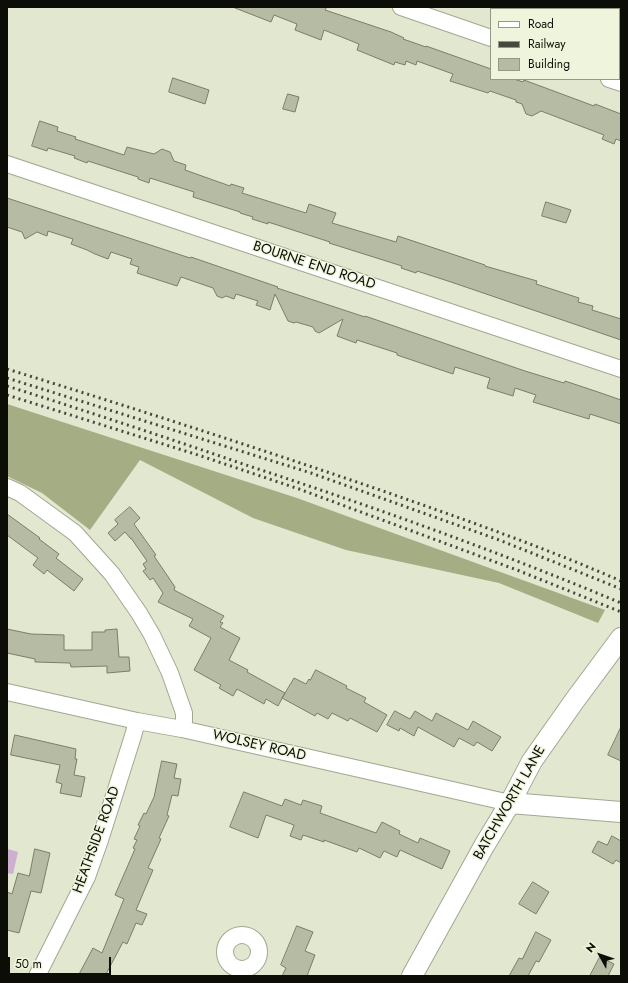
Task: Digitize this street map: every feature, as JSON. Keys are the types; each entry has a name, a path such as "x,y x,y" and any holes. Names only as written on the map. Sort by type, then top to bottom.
{"street":[{"path":"401,7 490,38"},
{"name":"BOURNE END ROAD","path":"7,164 621,369"},
{"path":"7,487 20,493 76,533 112,574 152,635 170,673 184,713 182,729"},
{"name":"BATCHWORTH LANE","path":"412,976 484,846 510,803 532,761 621,638"},
{"name":"WOLSEY ROAD","path":"7,692 137,721 182,729 510,803"},
{"name":"HEATHSIDE ROAD","path":"37,976 86,877 107,818 137,721"},
{"path":"510,803 621,812"}],"green space":[{"path":"7,404 297,498 605,610 598,623 499,583 346,550 253,518 140,460 90,530 42,493 7,476"}],"shaded area":[{"path":"8,849 18,852 13,874 7,873"}],"building":[{"path":"327,7 325,10 391,32 404,38 403,39 490,69 490,80 517,80 523,82 524,80 594,106 595,104 621,114 621,141 616,139 614,144 602,139 604,135 541,111 532,116 526,114 522,104 516,102 516,100 490,91 488,93 450,81 453,74 417,61 416,65 406,61 405,65 395,62 394,65 357,50 359,44 324,30 321,40 295,30 297,24 274,15 271,22 235,8"},
{"path":"173,78 209,90 205,104 169,92"},
{"path":"288,94 299,97 295,112 283,109"},
{"path":"40,121 58,127 57,131 76,137 75,139 124,155 127,147 154,154 162,149 170,152 174,161 186,165 185,170 230,186 231,184 244,188 242,193 306,213 309,204 336,213 332,223 396,242 398,236 485,266 537,281 536,284 579,298 578,302 593,306 592,310 621,319 621,340 451,282 417,271 416,273 401,268 402,266 329,243 330,242 268,222 268,224 252,219 253,217 240,212 193,197 194,192 150,178 149,183 138,179 138,177 88,161 87,163 74,158 75,156 48,148 47,151 32,146"},
{"path":"7,198 190,258 191,257 278,287 277,288 365,316 525,371 564,383 565,381 621,400 621,424 590,414 589,419 533,402 536,395 515,388 513,396 487,388 490,378 455,367 453,374 397,355 397,353 357,340 356,343 337,336 343,319 319,333 315,331 313,327 288,321 275,294 270,310 256,305 258,301 236,294 234,299 226,296 222,298 217,296 213,288 181,277 177,286 137,273 139,267 130,264 132,259 111,252 108,259 71,244 73,239 48,231 47,236 37,232 25,239 22,232 7,227"},
{"path":"546,202 571,210 566,223 542,216"},
{"path":"130,507 140,518 134,524 156,555 154,556 175,587 174,590 224,616 220,622 223,623 220,627 240,638 229,660 248,670 247,672 285,693 278,706 266,699 264,704 237,689 233,696 219,688 221,685 194,670 211,638 189,626 193,619 158,602 163,593 153,578 150,580 143,571 146,569 143,564 147,561 131,538 125,532 115,541 108,533 118,524 115,520"},
{"path":"7,514 59,554 56,558 83,579 74,591 47,570 44,574 33,565 38,558 7,535"},
{"path":"7,629 31,634 64,635 64,650 92,650 92,632 105,632 105,630 117,629 119,657 129,657 130,671 107,673 107,666 71,667 70,663 35,662 35,659 7,653"},
{"path":"316,670 366,698 364,702 387,715 377,732 350,718 348,721 332,713 328,719 317,713 315,716 282,698 294,678 306,684"},
{"path":"395,711 410,719 415,711 432,721 436,713 468,730 473,721 501,737 492,751 477,742 474,746 459,738 454,747 418,727 414,736 400,728 399,731 387,725"},
{"path":"621,727 621,761 608,755"},
{"path":"15,735 76,749 75,759 77,759 74,775 85,777 81,797 60,793 62,784 56,782 60,765 11,755"},
{"path":"162,761 177,764 174,778 181,779 178,796 172,795 167,815 169,816 148,868 153,870 136,910 147,914 142,925 136,923 127,944 123,942 105,976 78,976 93,948 102,953 124,899 115,895 135,849 133,848 137,840 134,839 140,826 138,825 144,813 146,814 154,797"},
{"path":"244,792 282,806 285,799 301,805 303,800 322,806 320,813 376,833 382,822 400,831 399,834 418,843 420,838 450,851 442,869 400,850 397,857 384,851 380,858 359,848 357,852 324,840 324,842 303,835 301,840 290,836 294,825 266,815 258,838 230,827"},
{"path":"612,836 621,841 621,863 616,860 613,864 592,852 598,841 607,845"},
{"path":"35,849 50,853 41,893 31,891 19,933 7,930 7,892 12,894 18,873 29,876"},
{"path":"533,882 549,892 536,914 519,904"},
{"path":"297,926 313,932 305,951 315,955 307,976 282,976 286,968 281,965"},
{"path":"536,932 551,940 539,962 536,961 528,976 509,976 519,958 522,959"},
{"path":"600,957 614,964 608,976 590,976"}],"railway":[{"path":"7,369 195,428 383,491 533,545 621,581"},
{"path":"7,378 311,473 502,541 621,589"},
{"path":"7,386 339,496 481,547 621,603"},
{"path":"7,395 198,455 299,489 517,570 621,612"}]}
